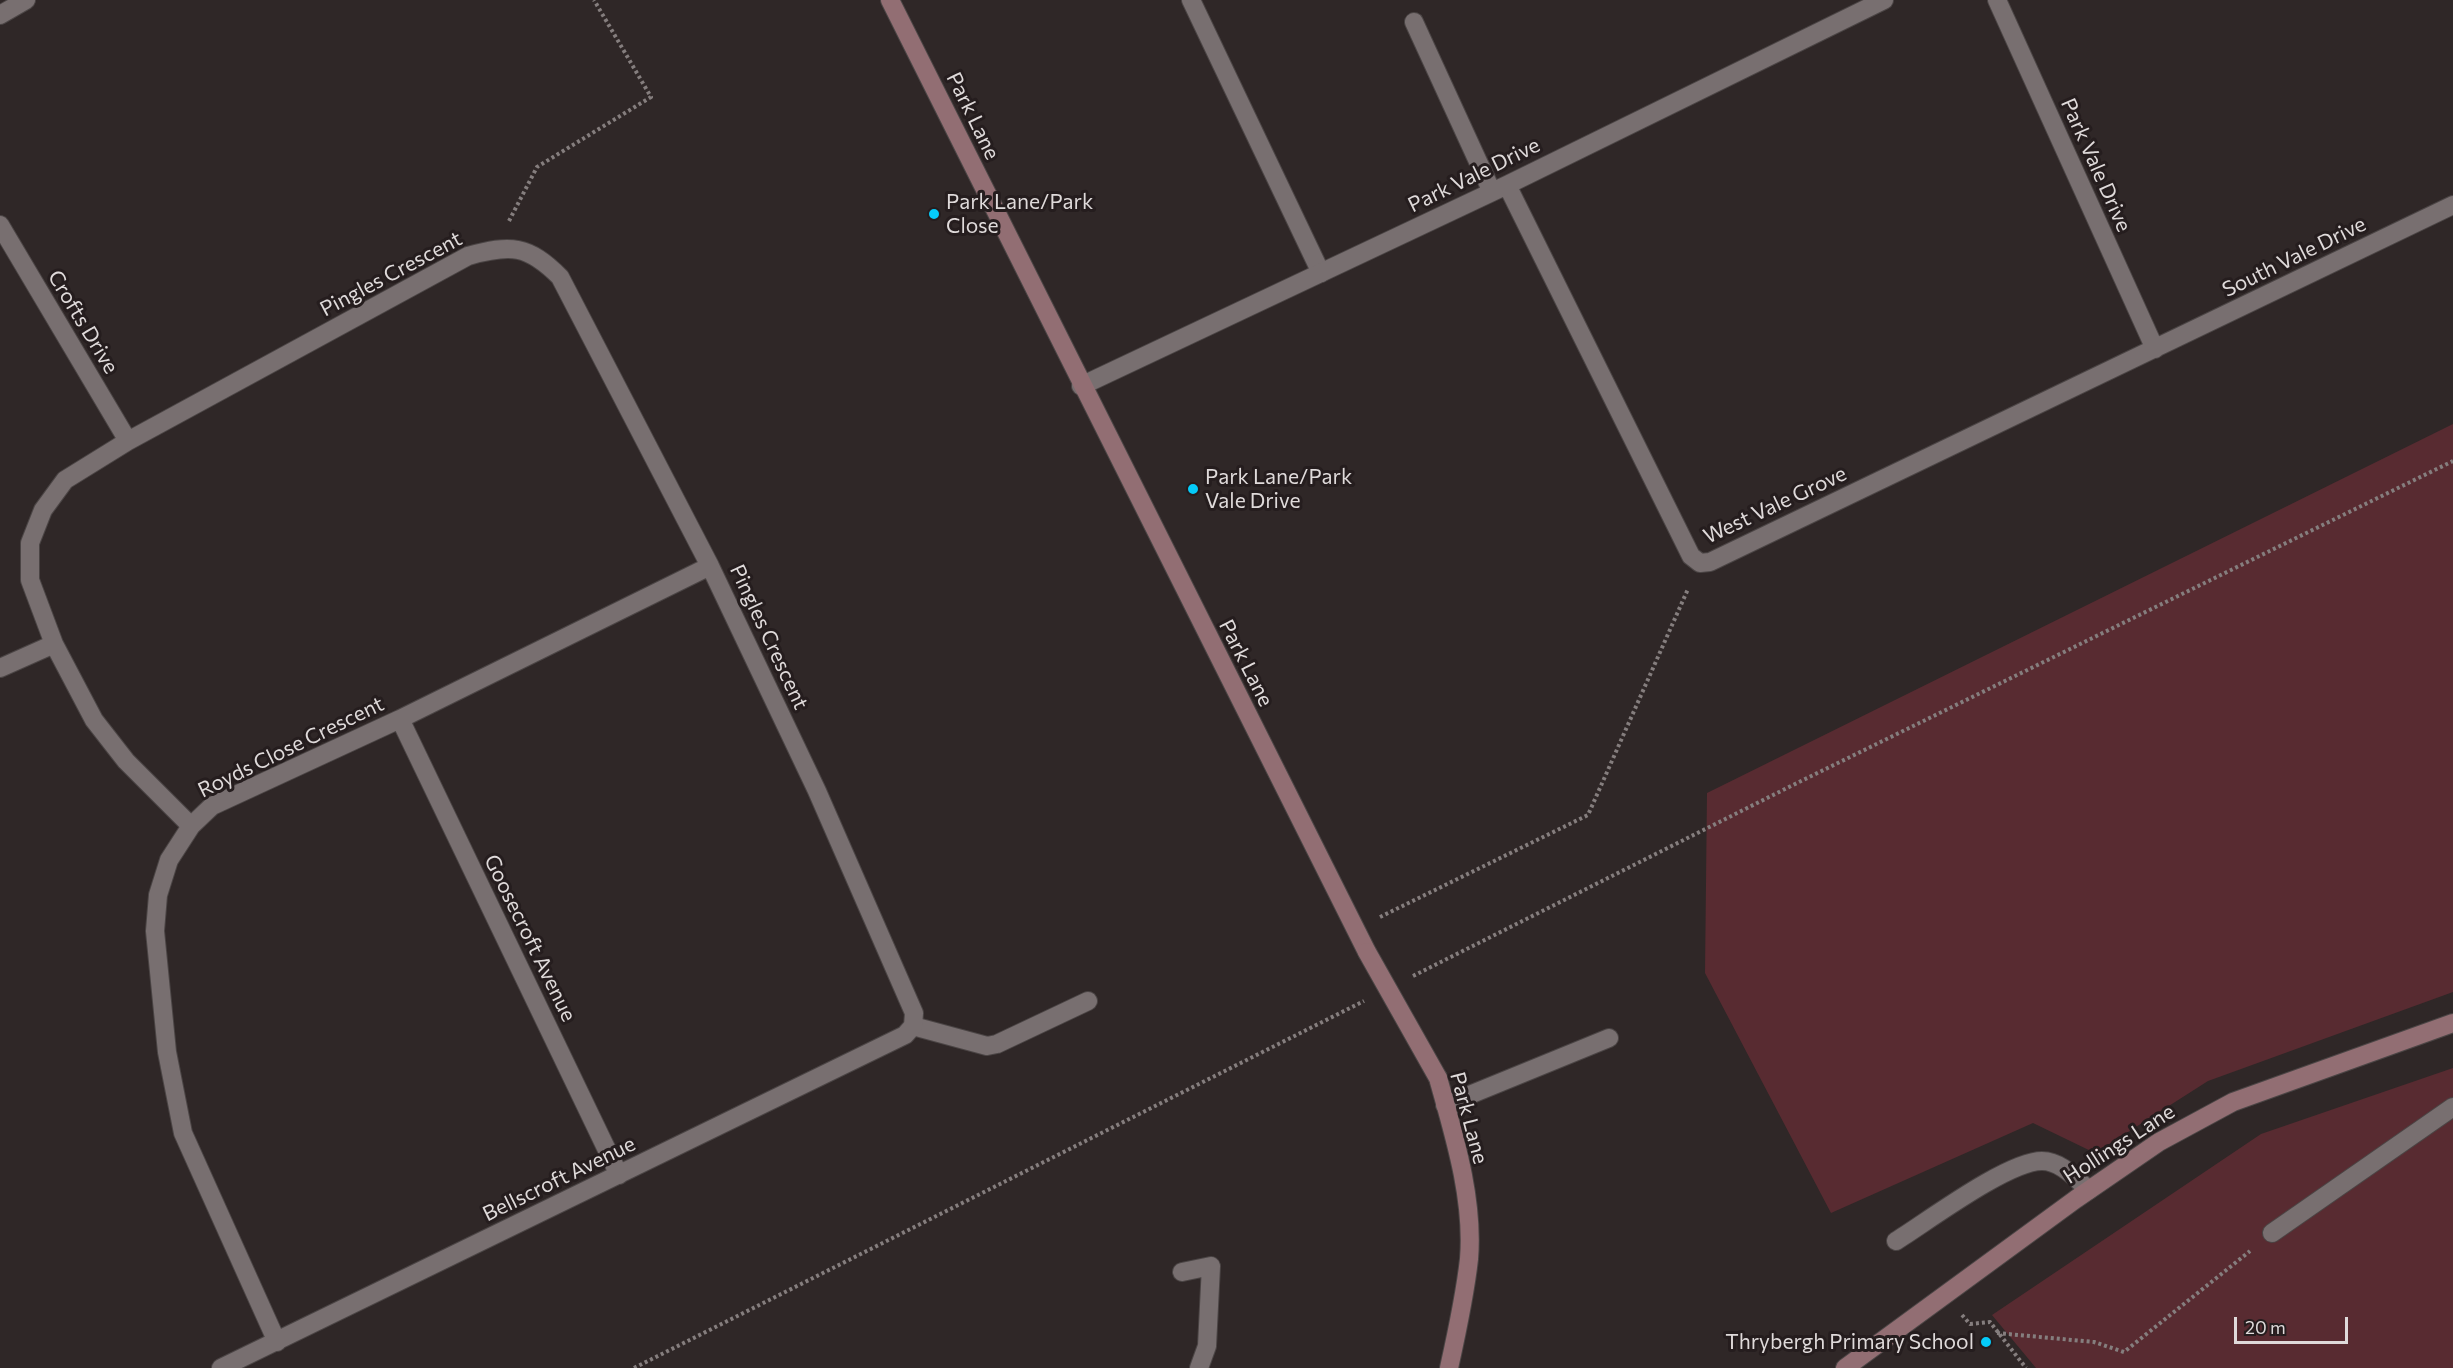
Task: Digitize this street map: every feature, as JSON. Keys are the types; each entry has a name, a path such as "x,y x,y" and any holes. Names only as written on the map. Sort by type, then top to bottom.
{"street":[{"path":"0,15 26,0"},
{"name":"Park Lane","path":"890,0 1081,386 1355,929 1438,1078 1467,1203 1469,1257 1449,1368"},
{"path":"1191,0 1321,273"},
{"name":"Park Vale Drive","path":"1081,386 1499,189 1884,0"},
{"name":"Park Vale Drive","path":"1997,0 2155,349"},
{"name":"West Vale Grove","path":"1414,22 1691,556 1700,562 1710,562 2155,349"},
{"name":"South Vale Drive","path":"2155,349 2453,205"},
{"name":"Crofts Drive","path":"0,225 128,441"},
{"name":"Pingles Crescent","path":"191,826 126,761 94,720 54,644 30,580 30,543 43,510 65,480 128,441 468,256 495,248 519,250 541,258 560,277 710,566 817,791 914,1013 913,1026"},
{"name":"Royds Close Crescent","path":"277,1342 183,1132 167,1052 155,931 158,895 169,860 191,826 212,806 400,719 710,566"},
{"path":"0,668 54,644"},
{"name":"Goosecroft Avenue","path":"400,719 619,1175"},
{"path":"913,1026 987,1046 998,1044 1088,1001"},
{"name":"Hollings Lane","path":"1845,1368 2089,1190 2159,1142 2233,1102 2453,1023"},
{"name":"Bellscroft Avenue","path":"221,1368 905,1035 913,1026"},
{"path":"1445,1105 1609,1038"},
{"path":"2272,1233 2453,1107"},
{"path":"1896,1241 2012,1169 2043,1161 2062,1167 2089,1190"},
{"path":"1182,1272 1211,1266 1207,1346 1199,1368"}],"path":[{"path":"495,248 537,167 651,97 594,0"},
{"path":"1406,980 1791,786 2453,461"},
{"path":"1355,929 1588,815 1700,562"},
{"path":"634,1368 1373,996"},
{"path":"1997,1333 2094,1342 2124,1352 2272,1233"},
{"path":"1970,1324 1990,1322 2026,1368"}],"shaded area":[{"path":"2453,424 2453,992 2208,1081 2095,1153 2033,1123 1831,1213 1705,973 1707,793"},
{"path":"2453,1068 2453,1368 2036,1368 1992,1315 2261,1134"}],"place":[{"name":"Park Lane/Park Close","path":"934,214"},
{"name":"Park Lane/Park Vale Drive","path":"1193,489"},
{"name":"Thrybergh Primary School","path":"1986,1342"}]}
